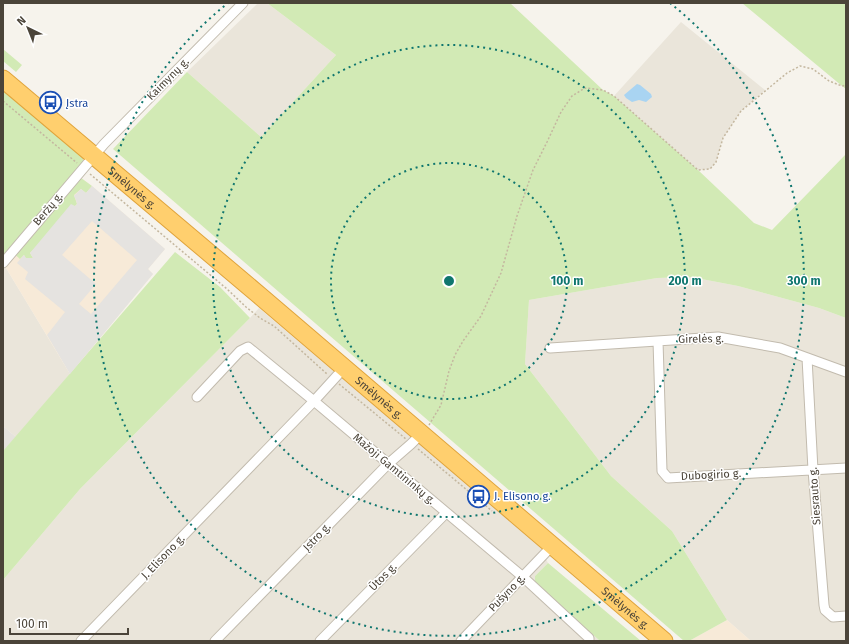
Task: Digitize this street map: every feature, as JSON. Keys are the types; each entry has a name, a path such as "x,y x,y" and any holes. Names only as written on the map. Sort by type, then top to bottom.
{"highway":[{"name":"Smėlynės g.","path":"3,79 88,162 416,439 552,546 664,641"}],"street":[{"name":"Kaimynų g.","path":"88,162 243,3"},
{"name":"Beržų g.","path":"3,263 88,162"},
{"name":"Girelės g.","path":"550,348 718,337 780,348 846,372"},
{"name":"Dubogirio g.","path":"658,341 662,471 668,478 846,468"},
{"name":"Mažoji Gamtininkų g.","path":"197,398 240,351 248,347 522,577 589,638 589,641"},
{"name":"Siesrauto g.","path":"807,358 813,470 824,605 826,610 833,617 846,616"},
{"name":"J. Elisono g.","path":"81,641 314,402 339,374"},
{"name":"Įstro g.","path":"215,641 388,464 416,439"},
{"name":"Ūtos g.","path":"320,641 446,513"},
{"name":"Pušyno g.","path":"461,641 552,546"}],"path":[{"path":"416,439 441,405 449,371 455,355 481,316 501,273 516,216 533,170 548,142 561,112 572,96 585,88 603,90 614,96 698,170 710,169 716,162 724,138 741,111 787,73 800,66 813,69 829,81 842,86 846,85"},
{"path":"3,101 88,162 246,307 339,374 416,439 496,514"}],"shaded area":[{"path":"258,3 267,3 336,55 261,137 187,72"},
{"path":"681,22 765,90 741,111 723,138 716,162 710,169 698,170 614,96"},
{"path":"77,175 92,186 165,249 148,269 153,274 70,374 3,263"},
{"path":"92,186 165,249 148,269 153,274 70,374 47,335 65,312 25,279 28,272 17,263 24,255 26,258 33,258 30,253 71,204 75,206 77,204 74,196 81,189 86,193","holes":["92,221 137,260 91,314 79,304 96,284 62,255"]},
{"path":"3,263 70,374 16,437 3,426"},
{"path":"691,277 738,286 819,308 846,318 846,641 751,641 727,620 672,531 611,476 525,364 529,300 657,278"},
{"path":"259,308 539,545 548,563 535,576 535,583 600,641 3,641 3,580 80,489"},
{"path":"3,426 16,437 3,451"},
{"path":"727,620 751,641 689,641"}],"green space":[{"path":"267,3 510,3 603,90 614,96 698,170 754,223 772,230 846,154 846,318 819,308 738,286 691,277 657,278 529,300 525,364 611,476 672,531 727,620 689,641 684,641 113,149 187,72 261,137 336,55"},
{"path":"742,3 846,3 846,89 842,86"},
{"path":"3,49 22,65 16,72 3,61"},
{"path":"3,90 83,157 83,168 77,175 92,186 86,193 81,189 74,195 77,204 30,253 33,258 26,259 24,255 20,259 12,252 3,263"},
{"path":"175,252 220,287 250,318 80,489 3,580 3,451"},
{"path":"548,563 641,641 600,641 535,583 535,576"}],"water":[{"path":"637,84 651,94 652,97 646,102 639,100 632,102 624,95"}],"place":[{"name":"Įstra","path":"51,103"},
{"name":"J. Elisono g.","path":"478,496"}]}
